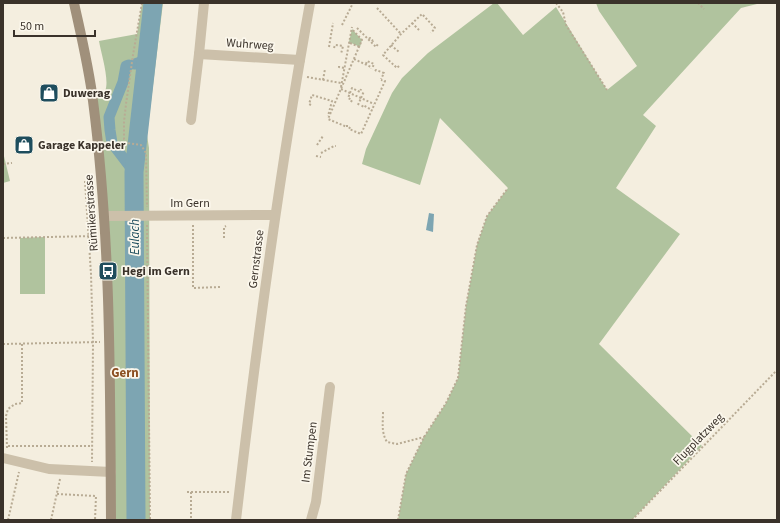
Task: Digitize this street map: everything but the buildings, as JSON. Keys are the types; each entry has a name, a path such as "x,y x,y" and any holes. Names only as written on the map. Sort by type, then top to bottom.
{"main road":[{"name":"Rümikerstrasse","path":"74,3 93,99 105,216 108,271 112,520"}],"street":[{"path":"191,120 204,3"},
{"name":"Gernstrasse","path":"236,520 274,215 310,3"},
{"name":"Wuhrweg","path":"199,54 300,60"},
{"name":"Im Gern","path":"105,216 274,215"},
{"name":"Im Stumpen","path":"312,520 316,502 330,387"},
{"path":"4,458 22,463 62,470 111,472"}],"path":[{"path":"142,3 124,122 124,139 126,143 141,145 146,153 144,216 150,520"},
{"path":"342,25 353,3"},
{"path":"556,3 563,12 566,25 607,90"},
{"path":"698,3 704,9"},
{"path":"376,8 401,34"},
{"path":"399,66 397,68 382,55 422,14 435,28 431,33"},
{"path":"329,47 333,23"},
{"path":"412,23 419,30"},
{"path":"329,116 362,40 352,28 340,90"},
{"path":"358,28 376,47 378,44"},
{"path":"368,40 370,38 373,41 374,40"},
{"path":"349,42 360,47"},
{"path":"334,48 335,44 342,46 341,55 347,55"},
{"path":"391,45 399,52"},
{"path":"354,59 366,64 371,67 371,69 374,64 367,61 366,64"},
{"path":"339,66 344,68"},
{"path":"323,80 326,69"},
{"path":"311,105 308,104 312,94 332,101 328,119 347,127 349,126 349,129 361,134 364,124 385,81 381,80 384,73 375,71"},
{"path":"314,78 341,83"},
{"path":"351,102 352,100 348,98 352,88 360,92 361,89"},
{"path":"340,90 374,104"},
{"path":"358,105 364,91"},
{"path":"362,107 363,106 372,110"},
{"path":"317,145 323,136"},
{"path":"321,153 336,146"},
{"path":"3,164 12,164"},
{"path":"85,181 89,236 93,342 92,472"},
{"path":"398,520 406,474 424,437 446,403 458,378 466,306 477,245 487,216 508,188"},
{"path":"193,216 193,288 220,287"},
{"path":"224,238 224,227 231,226"},
{"path":"3,238 98,236"},
{"path":"3,344 102,342"},
{"path":"4,458 7,446 6,416 8,409 15,404 22,403 22,344"},
{"name":"Flugplatzweg","path":"632,520 777,370"},
{"path":"383,412 382,428 387,442 397,444 424,437"},
{"path":"7,446 92,446"},
{"path":"8,520 22,463"},
{"path":"51,520 62,470"},
{"path":"187,492 231,492"},
{"path":"191,492 191,520"},
{"path":"57,494 96,496 95,520"}],"green space":[{"path":"142,3 163,3 147,135 149,148 150,520 111,520 109,342 93,99 103,94 106,86 106,74 99,41 137,34"},
{"path":"494,3 497,3 523,35 556,7 607,90 637,66 599,11 596,3 761,3 741,8 643,115 656,126 616,188 680,234 599,344 702,446 632,520 398,520 406,474 424,437 446,403 458,378 466,306 477,245 487,216 508,188 440,118 420,185 362,164 366,149 392,93 402,78 428,53"},
{"path":"352,29 362,40 360,47 349,42"},
{"path":"3,152 10,181 3,183"},
{"path":"45,237 45,294 20,294 20,238"}],"water":[{"path":"429,213 434,214 433,232 426,230"}],"waterway":[{"name":"Eulach","path":"136,520 134,172 153,3"},
{"path":"135,64 146,60"},
{"path":"129,65 126,66 123,82 109,117 112,143 134,172"}],"place":[{"name":"Duwerag","path":"49,93"},
{"name":"Garage Kappeler","path":"24,145"},
{"name":"Hegi im Gern","path":"108,271"}],"district":[{"name":"Gern","path":"125,372"}]}
